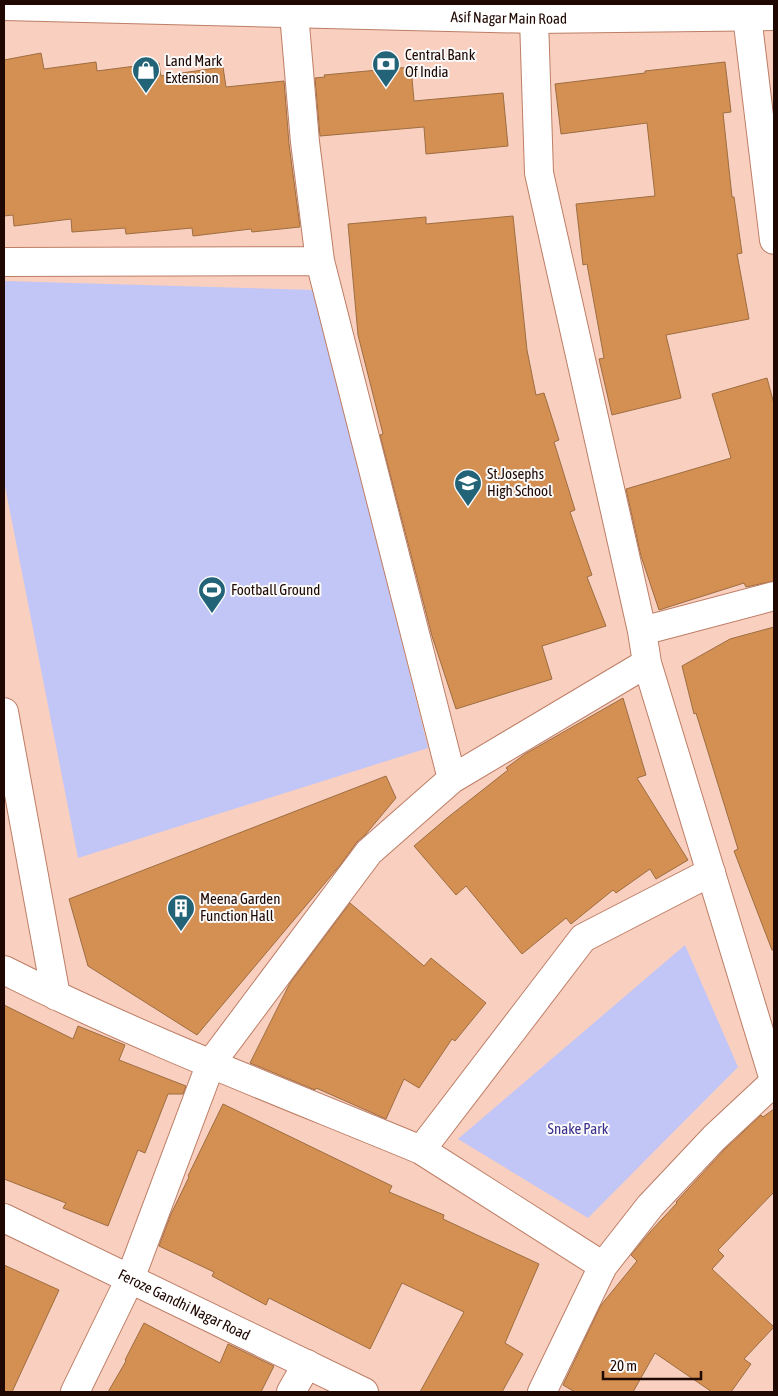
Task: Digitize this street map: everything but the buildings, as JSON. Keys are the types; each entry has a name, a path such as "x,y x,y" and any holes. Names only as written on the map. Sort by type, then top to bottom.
{"street":[{"name":"Asif Nagar Main Road","path":"4,6 42,5 534,19 747,10 774,16"},
{"path":"747,10 774,240"},
{"path":"294,13 305,142 320,261 452,779"},
{"path":"534,19 539,174 642,632 647,663 774,1081 714,1138 650,1206 603,1266 542,1392"},
{"path":"4,262 320,261"},
{"path":"642,632 774,596"},
{"path":"74,1392 130,1279 211,1063 369,852 452,779 647,663"},
{"path":"4,712 56,996"},
{"path":"421,1150 583,938 711,872"},
{"path":"4,970 56,996 211,1063 421,1150 603,1266"},
{"name":"Feroze Gandhi Nagar Road","path":"4,1218 364,1392"},
{"path":"291,1392 307,1364"}],"green space":[{"name":"Football Ground","path":"4,281 315,290 428,748 78,858 4,481"},
{"name":"Snake Park","path":"685,945 738,1067 588,1218 458,1139"}],"place":[{"name":"Central Bank Of India","path":"386,88"},
{"name":"Land Mark Extension","path":"146,94"},
{"name":"St.Josephs High School","path":"468,507"},
{"name":"Football Ground","path":"212,614"},
{"name":"Meena Garden Function Hall","path":"181,932"}]}
